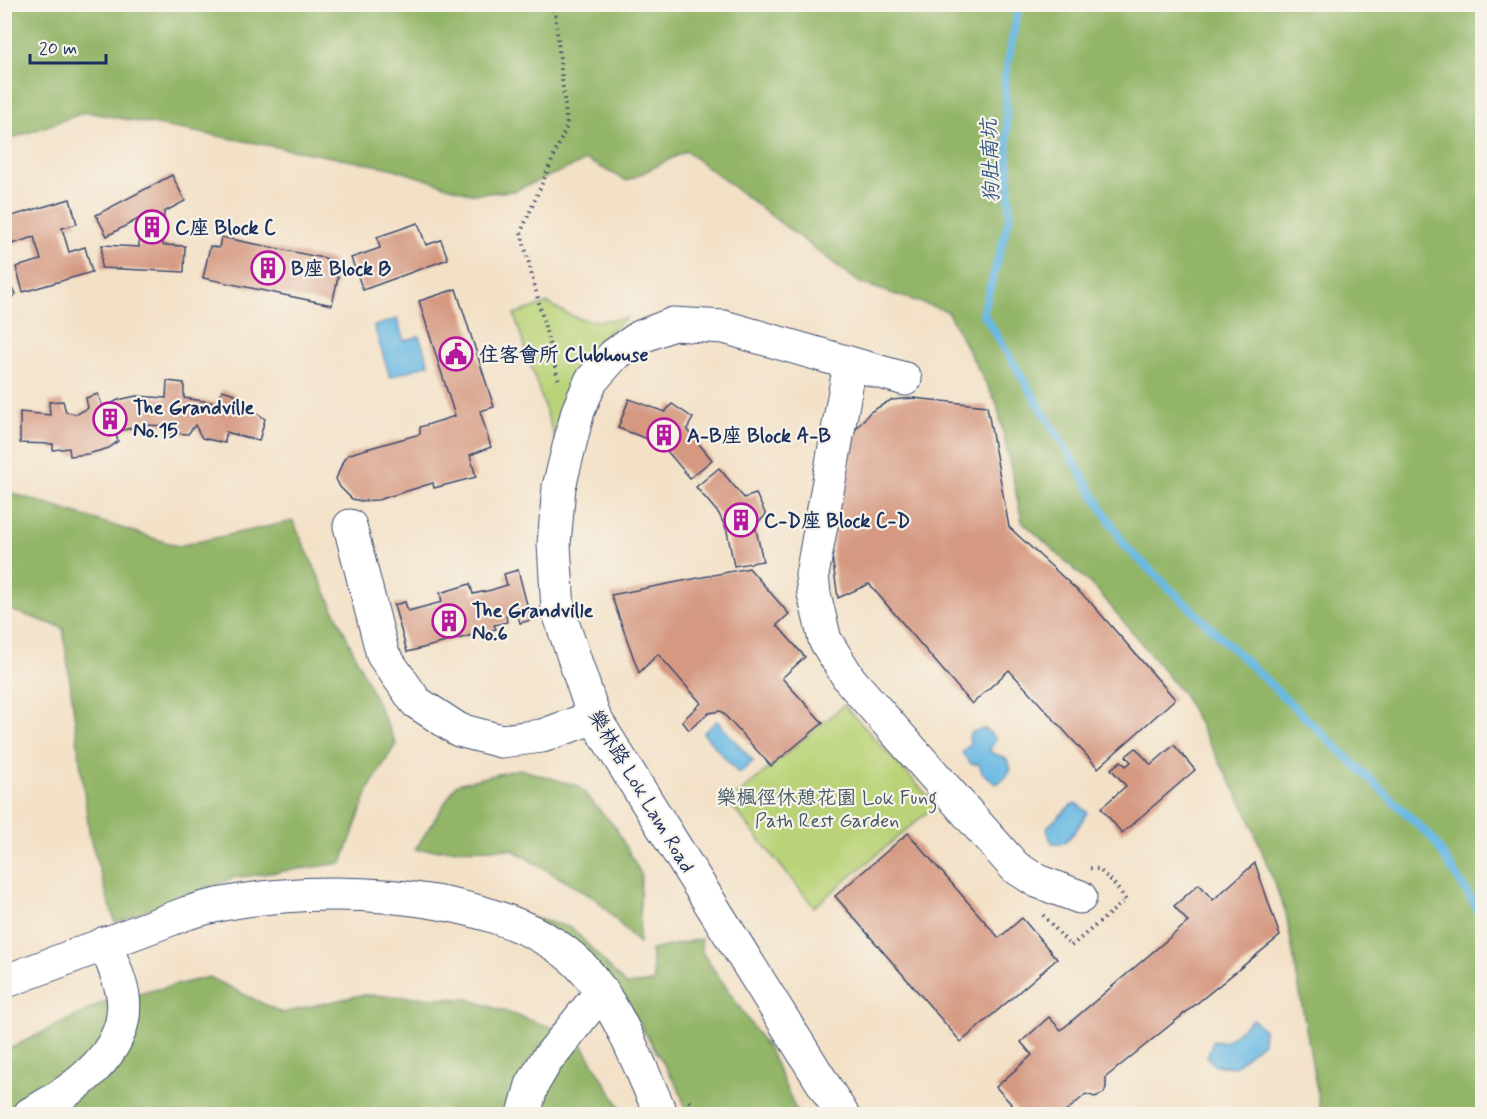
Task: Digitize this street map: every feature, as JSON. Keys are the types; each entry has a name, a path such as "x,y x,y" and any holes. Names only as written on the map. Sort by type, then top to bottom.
{"street":[{"name":"樂林路 Lok Lam Road","path":"842,1114 594,717 558,609 554,544 559,487 578,411 591,381 614,355 640,337 673,324 724,327 905,379"},
{"path":"850,364 812,575 813,594 825,640 850,680 1015,867 1037,881 1081,882"},
{"path":"350,526 383,655 416,702 459,730 501,741 542,736 594,717"},
{"path":"4,982 212,905 296,894 334,893 401,897 475,912 525,928 568,954 591,976 674,1105"},
{"path":"30,1114 50,1104 82,1080 108,1050 117,1035 122,1022 123,996 105,943"},
{"path":"524,1114 532,1084 546,1061 602,992"}],"path":[{"path":"550,4 555,13 567,126 520,232 560,389"},
{"path":"1039,911 1071,946 1126,900 1112,881 1098,869 1081,882"},
{"path":"674,1105 697,1114"}],"green space":[{"path":"5,4 1482,5 1482,1114 1321,1114 1286,913 1247,813 1183,694 1099,592 1022,521 997,404 947,311 860,283 686,151 627,181 587,160 514,191 472,194 391,168 86,112 5,141"},
{"path":"548,303 568,314 586,320 604,321 627,318 606,333 570,386 554,436 514,314"},
{"path":"5,491 178,546 293,521 396,744 369,788 342,863 233,878 115,923 90,838 63,628 5,608"},
{"name":"樂楓徑休憩花園 Lok Fung Path Rest Garden","path":"844,705 936,805 814,907 729,802"},
{"path":"519,769 578,786 615,827 641,874 639,944 596,899 511,849 415,850 457,784"},
{"path":"529,917 572,928 626,985 654,982 651,950 701,939 702,952 770,1052 798,1114 687,1114 679,1089 627,1003"},
{"path":"209,977 282,1013 361,995 468,999 577,1036 624,1114 537,1114 538,1106 505,1114 5,1114 5,1051 104,1002"}],"water":[{"path":"397,319 404,341 419,336 429,364 390,377 374,326"},
{"path":"717,721 753,761 739,774 703,733"},
{"path":"985,728 996,739 989,751 1003,757 1010,764 1006,776 995,784 982,772 979,764 971,764 962,753 970,744 969,736 972,732"},
{"path":"1076,803 1087,812 1073,834 1060,844 1054,844 1047,827"},
{"path":"1253,1019 1264,1030 1263,1042 1234,1067 1214,1065 1207,1057 1213,1041 1225,1042"}],"building":[{"name":"C座 Block C","path":"172,175 185,201 164,212 163,245 185,246 184,272 101,268 102,245 139,247 140,218 107,236 96,215"},
{"path":"70,199 77,224 62,228 69,252 85,247 92,272 23,292 16,267 41,260 34,237 12,244 5,218"},
{"path":"418,223 426,245 441,240 448,259 363,290 351,258 380,248 377,237"},
{"name":"B座 Block B","path":"221,237 333,260 330,275 338,277 332,305 203,278 210,246 219,248"},
{"path":"4,279 16,294 4,304"},
{"name":"住客會所 Clubhouse","path":"456,289 494,407 480,411 491,447 470,455 476,477 434,488 433,483 378,500 352,499 340,487 336,479 348,455 420,434 420,427 455,416 419,301"},
{"path":"167,381 184,383 184,398 217,403 222,390 235,394 233,408 257,413 265,419 259,441 226,432 225,443 202,438 195,425 188,434 170,433 169,426 143,425 115,432 118,441 109,448 88,454 70,456 69,448 53,450 53,444 20,443 20,412 50,415 49,402 63,401 66,412 77,414 88,408 86,398 98,394 103,408 118,400 136,396 166,398"},
{"path":"914,398 987,406 1009,527 1091,603 1175,699 1098,768 1009,670 972,704 869,584 838,598 832,556 835,524 846,459 855,430 870,412 891,400"},
{"name":"A-B座 Block A-B","path":"629,399 665,412 672,404 693,418 687,429 712,460 690,478 667,451 653,441 618,428"},
{"name":"C-D座 Block C-D","path":"719,468 744,498 756,494 766,515 755,525 763,561 734,566 727,531 719,514 696,487"},
{"path":"749,568 789,614 777,625 805,657 782,678 823,723 771,766 721,711 709,713 689,730 682,721 701,703 658,654 639,673 611,595"},
{"path":"518,570 531,620 520,623 517,612 506,615 507,622 494,625 496,629 407,652 394,605 405,602 408,611 442,602 440,593 470,584 473,594 491,590 507,585 504,574"},
{"path":"1174,745 1195,770 1122,833 1101,808 1126,786 1111,769 1121,761 1126,766 1131,762 1126,756 1136,748 1151,765"},
{"path":"908,833 999,938 1022,918 1057,959 961,1042 835,896"},
{"path":"1255,863 1280,936 1106,1077 1104,1093 1095,1097 1086,1094 1063,1114 1020,1114 996,1087 1032,1055 1021,1042 1049,1017 1061,1030 1188,922 1174,906 1199,884 1213,900"}],"waterway":[{"name":"狗肚南坑","path":"1019,4 1005,78 1010,215 983,313 1125,546 1433,839 1482,916"}],"place":[{"name":"C座 Block C","path":"152,227"},
{"name":"B座 Block B","path":"268,268"},
{"name":"住客會所 Clubhouse","path":"456,354"},
{"name":"The Grandville No.15","path":"110,419"},
{"name":"A-B座 Block A-B","path":"664,435"},
{"name":"C-D座 Block C-D","path":"741,520"},
{"name":"The Grandville No.6","path":"449,621"}]}
